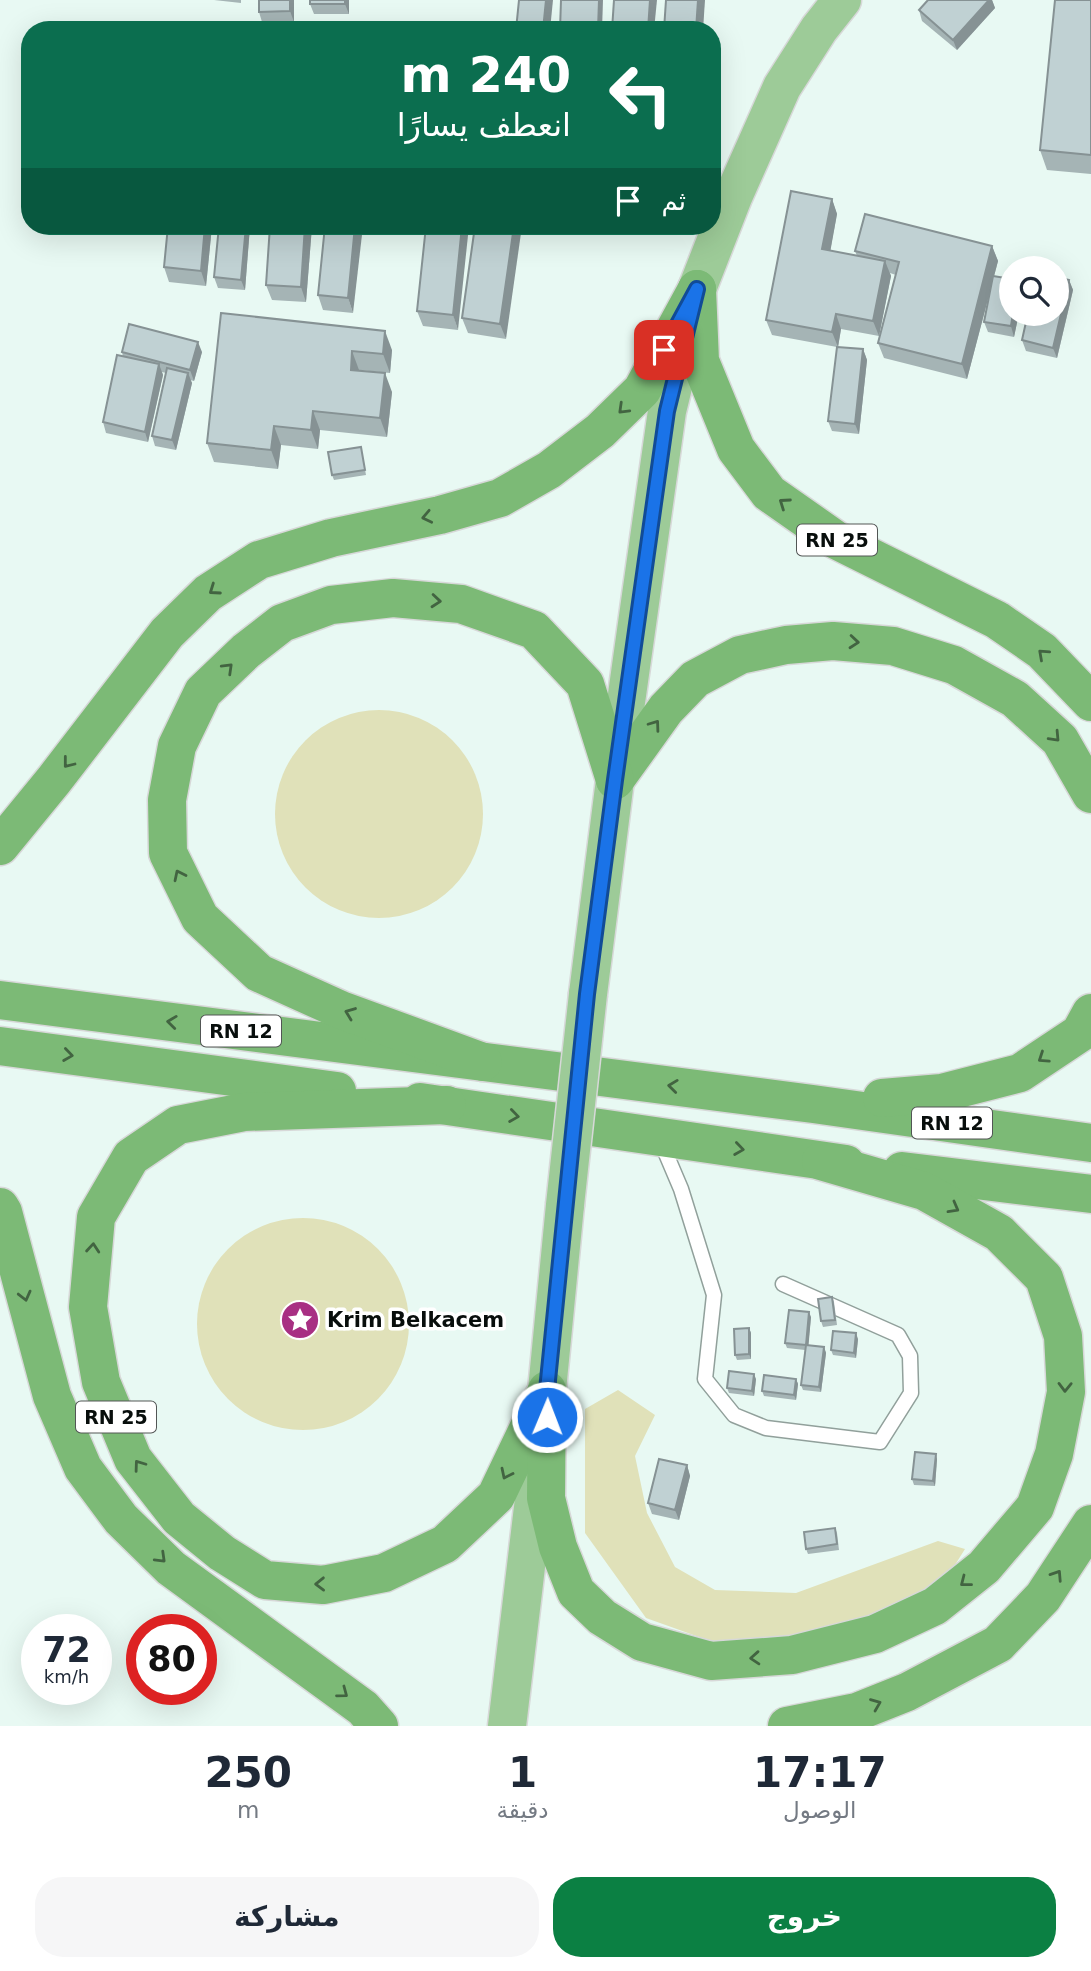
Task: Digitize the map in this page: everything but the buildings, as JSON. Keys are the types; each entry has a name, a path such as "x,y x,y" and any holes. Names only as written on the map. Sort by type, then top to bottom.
{"highway":[{"name":"RN 25","path":"697,289 700,361 736,449 769,493 836,540 997,620 1042,651 1091,702"},
{"path":"0,846 167,633 208,593 259,560 331,538 440,515 500,498 549,470 600,431 642,390 697,289"},
{"path":"483,1062 341,1010 259,973 200,918 168,853 167,800 177,746 203,692 246,651 282,623 331,605 393,598 461,604 534,630 585,684 615,780"},
{"path":"615,780 666,709 695,679 740,655 786,645 833,641 893,646 954,665 1015,699 1060,740 1091,794"},
{"name":"RN 12","path":"0,1000 813,1104 1091,1143"},
{"path":"813,1104 942,1093 1020,1073 1080,1033 1091,1013"},
{"name":"RN 12","path":"0,1046 447,1105 821,1161 1091,1194"},
{"name":"RN 25","path":"447,1105 244,1112 178,1125 131,1157 96,1217 88,1307 101,1382 133,1459 179,1518 222,1553 265,1580 323,1585 384,1573 445,1544 496,1496 547,1390"},
{"path":"547,1390 547,1498 558,1546 576,1592 602,1617 642,1642 711,1661 792,1655 875,1634 935,1606 984,1567 1035,1507 1056,1441 1066,1392 1063,1336 1044,1278 999,1233 924,1191 821,1161"},
{"path":"0,1208 4,1212 52,1396 83,1468 121,1519 171,1568 363,1707 379,1726"},
{"path":"787,1726 857,1712 907,1692 998,1644 1043,1597 1091,1524"}],"main road":[{"path":"721,228 782,87 819,29 842,0"},
{"path":"615,780 667,411 697,289 718,235"},
{"name":"RN 25","path":"547,1390 587,994 615,780"},
{"path":"507,1726 547,1390"}],"lane":[{"path":"659,1137 681,1189 714,1295 705,1379 734,1415 766,1429 880,1442 911,1393 910,1356 898,1335 783,1283"}],"green space":[{"path":"379,710 419,718 452,741 475,774 483,814 475,854 452,887 419,910 379,918 339,910 306,887 283,854 275,814 283,774 306,741 339,718"},
{"path":"303,1218 324,1220 343,1226 378,1249 401,1284 407,1303 407,1345 401,1364 378,1399 343,1422 324,1428 303,1430 282,1428 263,1422 228,1399 205,1364 199,1345 197,1324 199,1303 205,1284 228,1249 263,1226 282,1220"},
{"path":"618,1390 655,1415 635,1456 647,1513 675,1567 715,1590 796,1593 938,1541 965,1549 948,1576 871,1619 786,1642 716,1643 646,1618 585,1533 585,1409"}],"place":[{"name":"Krim Belkacem","path":"300,1320"}],"route":[{"path":"547,1417 547,1390 587,994 615,780 667,411 697,289 664,350"}]}
